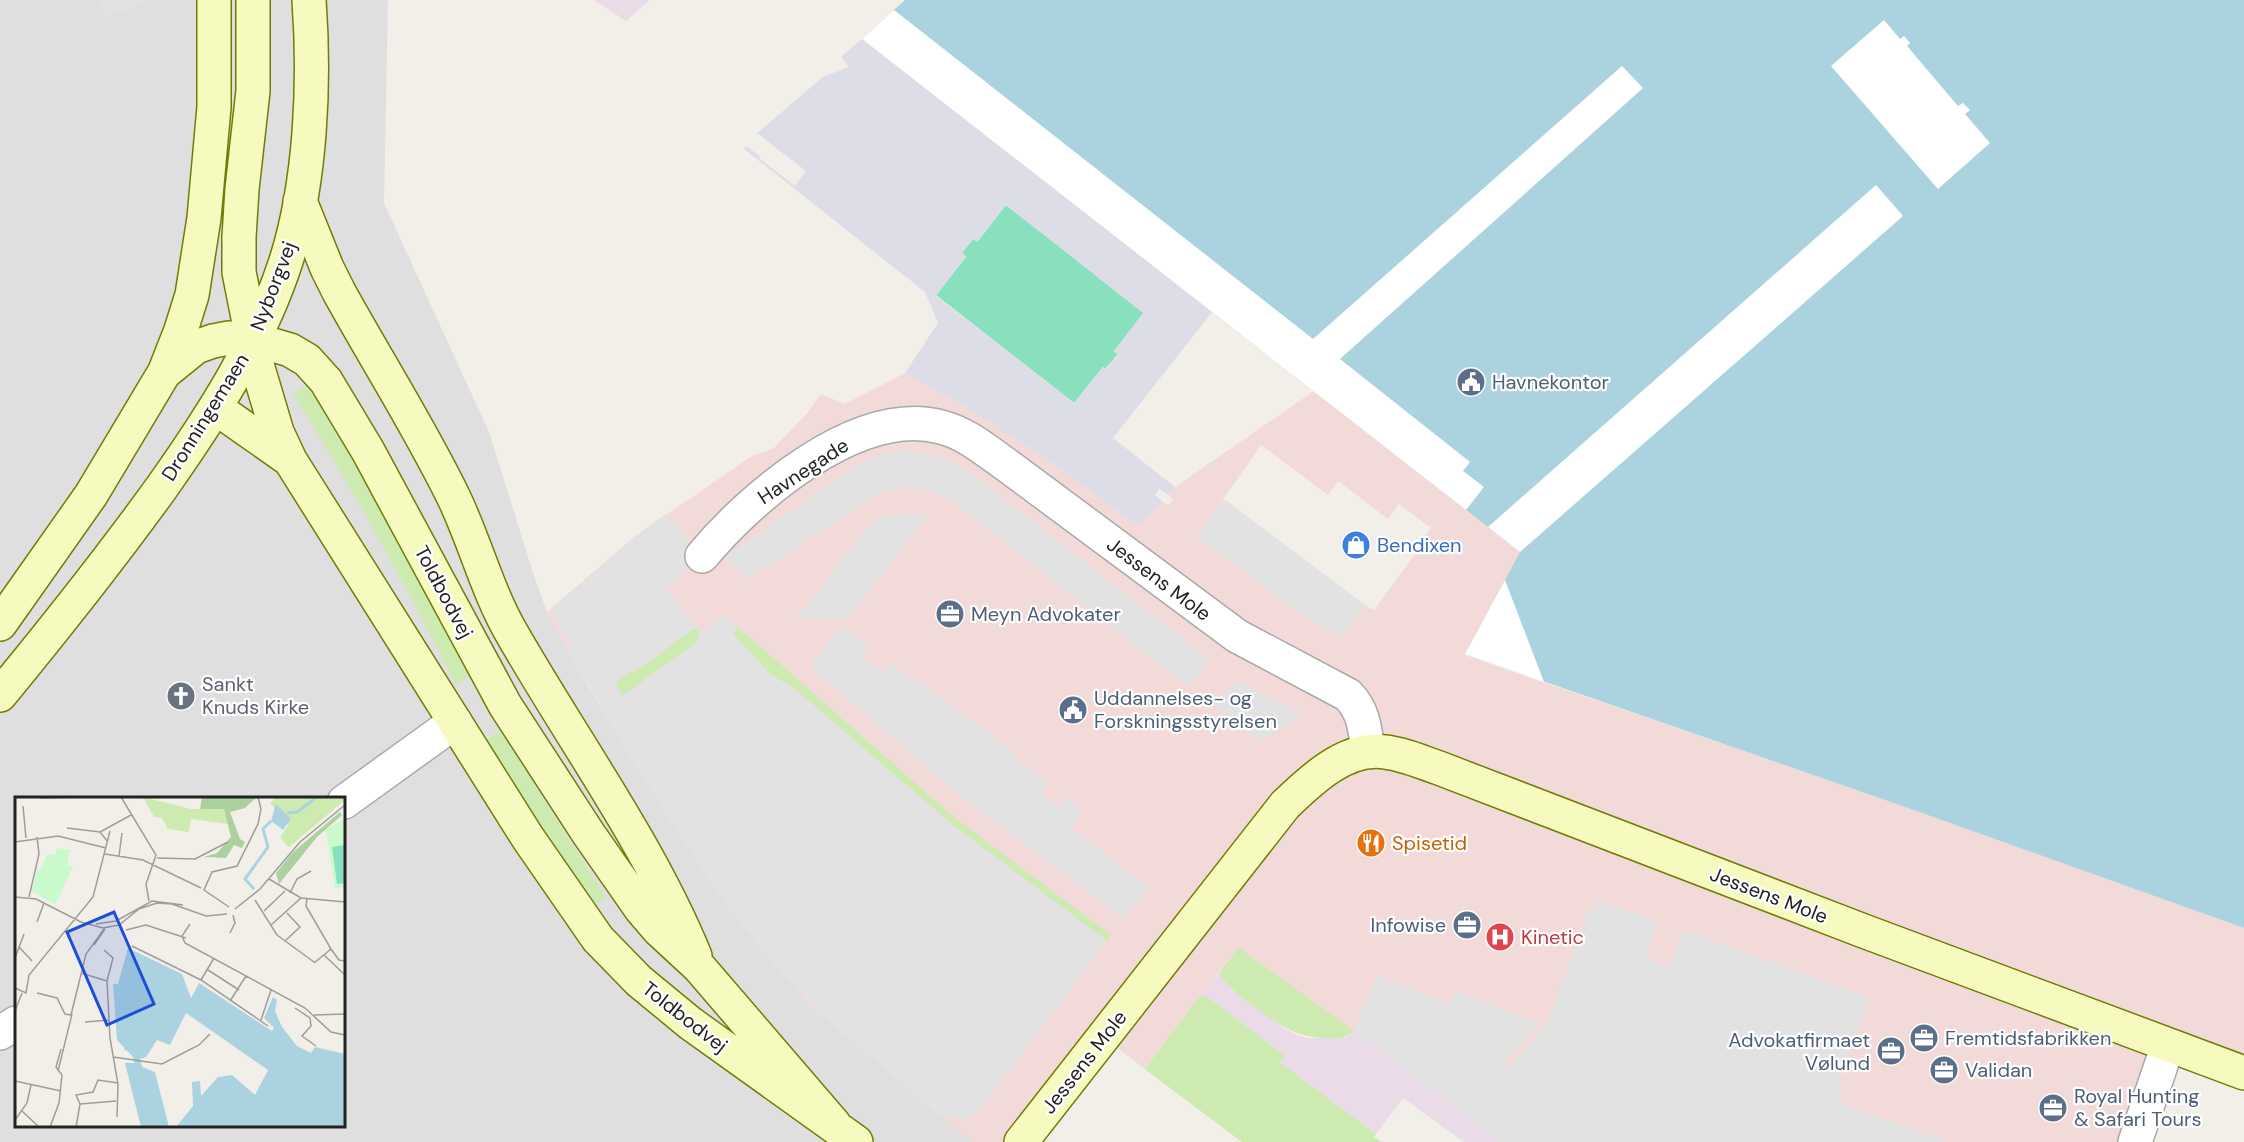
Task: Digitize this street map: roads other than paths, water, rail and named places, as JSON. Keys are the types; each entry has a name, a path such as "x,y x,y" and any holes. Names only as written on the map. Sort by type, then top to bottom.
{"street":[{"path":"164,373 192,295 202,228 214,107 214,0"},
{"name":"Nyborgvej","path":"252,339 239,272 238,237 254,91 253,0"},
{"name":"Nyborgvej","path":"252,339 285,263 300,201 309,124 311,31 309,0"},
{"name":"Toldbodvej","path":"300,201 339,292 443,477 468,528 509,629 646,857 669,898 699,967"},
{"name":"Dronningemaen","path":"0,624 91,495 164,373 196,347 213,341 252,339 216,408 120,545 0,695"},
{"name":"Toldbodvej","path":"252,339 290,350 307,360 326,381 399,506 505,705 542,765 641,909 666,937 699,967 845,1133 713,1040 639,981 598,939 528,838 290,460 268,405 252,339"},
{"name":"Toldbodvej","path":"216,408 290,460"},
{"name":"Havnegade","path":"702,556 742,512 813,459 837,445 882,428 902,424 924,424"},
{"name":"Jessens Mole","path":"924,424 957,432 975,443 1237,636 1348,695 1362,713 1368,751"},
{"path":"345,801 455,722"},
{"name":"Jessens Mole","path":"1021,1142 1286,805 1324,771 1368,751 1403,756 1439,768 2244,1073"},
{"path":"0,1033 15,1024"},
{"path":"2135,1142 2168,1045"}],"water":[{"path":"905,0 2244,0 2244,928 1465,654 1520,552 862,39"}],"place":[{"name":"Havnekontor","path":"1471,382"},
{"name":"Bendixen","path":"1356,545"},
{"name":"Meyn Advokater","path":"950,614"},
{"name":"Sankt Knuds Kirke","path":"181,696"},
{"name":"Uddannelses- og Forskningsstyrelsen","path":"1073,710"},
{"name":"Spisetid","path":"1371,843"},
{"name":"Infowise","path":"1467,925"},
{"name":"Kinetic","path":"1500,937"},
{"name":"Fremtidsfabrikken","path":"1924,1038"},
{"name":"Advokatfirmaet Vølund","path":"1891,1051"},
{"name":"Validan","path":"1944,1070"},
{"name":"Royal Hunting & Safari Tours","path":"2053,1108"}]}
